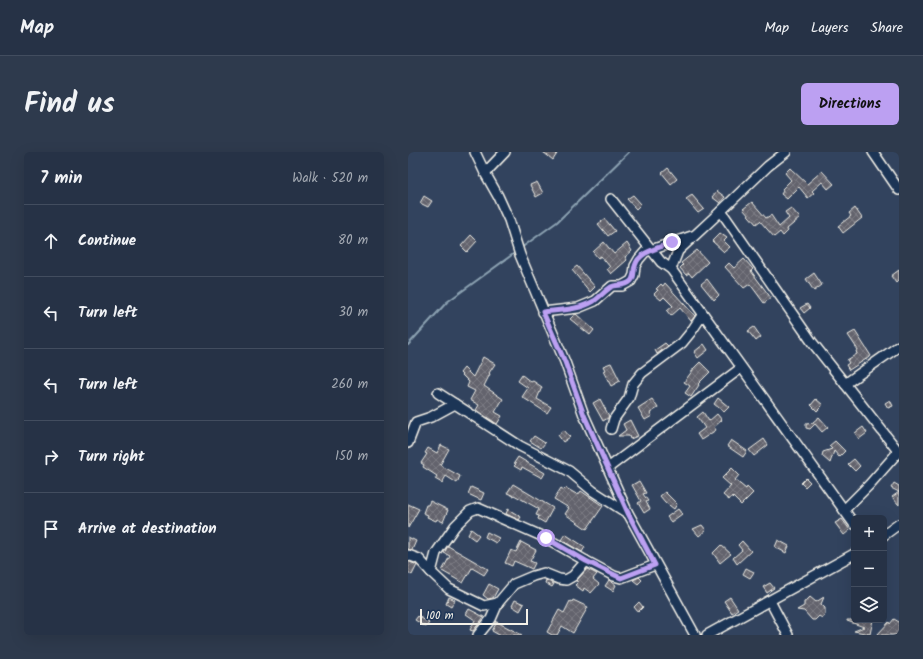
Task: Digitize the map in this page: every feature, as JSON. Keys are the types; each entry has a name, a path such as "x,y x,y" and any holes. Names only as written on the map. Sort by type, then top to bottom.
{"street":[{"path":"475,152 509,220 520,255 565,362 584,415 628,513 655,565 695,635"},
{"path":"485,173 505,152"},
{"path":"671,269 678,250 768,166 786,152"},
{"path":"873,152 899,190"},
{"path":"611,199 661,262 671,269 851,520"},
{"path":"721,211 812,342 899,451 870,485 844,510"},
{"path":"543,312 578,308 595,301 612,286 622,286 631,281 634,275 635,266 645,252 652,251 696,234"},
{"path":"610,429 614,419 628,398 633,384 642,373 682,343 703,314"},
{"path":"845,384 899,346"},
{"path":"608,468 741,368"},
{"path":"438,393 520,446 570,471 593,491 628,513"},
{"path":"408,443 416,422 431,417 455,404"},
{"path":"431,572 436,553 455,526 470,511 478,508 546,538 586,561 621,578 655,565"},
{"path":"887,533 899,524"},
{"path":"408,555 419,559 449,589 484,606 498,603"},
{"path":"707,635 851,556"},
{"path":"478,635 491,619 498,603 514,584 544,573 566,580 572,576 586,561"},
{"path":"770,601 788,635"}],"building":[{"path":"543,152 558,152 553,160"},
{"path":"668,168 677,179 671,184 662,173"},
{"path":"790,168 807,184 822,171 834,184 828,189 822,182 812,191 814,193 808,198 799,187 787,199 781,194 783,191 782,189 791,180 785,173"},
{"path":"537,182 543,193 536,197 530,185"},
{"path":"717,191 725,197 720,203 712,197"},
{"path":"633,195 641,204 636,209 627,199"},
{"path":"692,195 704,209 698,213 686,199"},
{"path":"424,196 432,201 428,207 420,203"},
{"path":"752,202 766,218 771,215 779,227 789,218 785,212 791,208 800,218 787,229 788,231 783,236 780,232 774,237 760,221 756,224 743,209"},
{"path":"855,208 862,218 843,233 838,226 851,216 849,213"},
{"path":"605,219 615,231 608,236 598,224"},
{"path":"720,233 727,238 724,241 730,247 724,252 712,241"},
{"path":"471,235 477,241 467,252 461,246"},
{"path":"604,242 614,254 627,243 632,251 625,257 627,260 611,274 607,269 610,267 601,256 598,258 593,252"},
{"path":"697,250 708,262 692,277 689,273 686,275 680,268 683,265 681,263"},
{"path":"744,259 753,269 751,271 771,298 764,303 750,284 744,288 725,267 729,263 734,268"},
{"path":"577,266 595,287 590,292 572,270"},
{"path":"899,270 899,280 896,283 891,276"},
{"path":"814,273 822,285 814,291 806,279"},
{"path":"707,279 719,295 714,300 701,284"},
{"path":"665,283 695,316 691,321 680,308 671,316 667,311 673,306 664,297 661,300 654,294 658,290 656,289 661,284 663,286"},
{"path":"807,304 810,308 804,313 800,308"},
{"path":"576,314 594,330 590,335 570,319"},
{"path":"754,327 761,337 756,341 748,331"},
{"path":"855,331 871,356 849,370 846,365 849,363 847,360 857,354 856,351 858,350 848,335"},
{"path":"665,343 668,346 657,354 655,350"},
{"path":"704,344 708,350 698,358 694,352"},
{"path":"483,357 495,364 489,373 490,374 484,386 503,399 495,412 502,416 497,424 476,410 479,405 470,400 475,391 467,387 469,382 460,373 464,368 473,377"},
{"path":"700,362 710,372 698,384 699,385 691,397 685,393 690,386 684,382"},
{"path":"611,363 620,381 611,386 603,371 605,370 603,366"},
{"path":"522,375 531,382 533,381 542,387 537,399 551,407 547,413 522,397 528,388 518,381"},
{"path":"718,398 729,407 724,412 714,404"},
{"path":"600,399 609,416 603,421 593,403"},
{"path":"652,399 658,408 650,413 652,416 645,420 638,408"},
{"path":"816,399 823,405 817,411 811,405"},
{"path":"890,400 893,406 888,408 885,403"},
{"path":"703,412 709,421 717,414 722,420 714,427 716,430 701,440 697,434 705,428 697,417"},
{"path":"819,417 828,427 822,432 815,424 810,429 806,428 806,424 814,423 813,422"},
{"path":"630,420 638,436 630,439 629,436 618,436 626,430 623,424"},
{"path":"863,427 867,433 859,439 855,433"},
{"path":"564,430 570,437 563,442 558,435"},
{"path":"534,436 545,443 541,448 530,441"},
{"path":"764,439 768,445 754,456 749,450"},
{"path":"731,440 747,451 743,457 727,446"},
{"path":"835,441 845,451 839,457 834,451 830,463 822,456 823,452 832,449 829,446"},
{"path":"441,445 449,449 440,465 460,476 457,483 446,476 442,483 435,479 437,476 423,467 424,465 421,463 427,454 425,453 428,448 437,453"},
{"path":"518,457 545,473 542,478 522,467 521,470 514,466 516,464 514,463"},
{"path":"854,459 860,466 855,471 848,464"},
{"path":"732,468 739,475 735,480 746,489 747,487 753,493 741,505 732,496 729,500 723,495 731,486 722,478"},
{"path":"806,478 810,482 805,487 801,483"},
{"path":"639,481 646,493 643,494 648,501 646,502 650,509 644,513 638,503 641,501 632,485"},
{"path":"894,483 899,486 899,492 891,488"},
{"path":"513,484 553,508 545,523 538,519 539,516 536,515 539,509 514,495 507,493"},
{"path":"471,487 484,493 481,500 468,494"},
{"path":"561,488 564,490 566,488 578,495 581,491 603,506 587,529 565,514 569,508 554,499"},
{"path":"665,492 677,504 674,509 660,496"},
{"path":"899,492 899,505 892,497"},
{"path":"430,501 448,510 443,522 427,517 428,515 423,513 426,505 428,505"},
{"path":"408,504 419,509 408,528"},
{"path":"508,509 521,517 519,520 506,514"},
{"path":"678,509 682,514 671,522 667,517"},
{"path":"842,519 850,530 844,535 835,523"},
{"path":"702,525 706,530 699,536 693,529"},
{"path":"471,529 479,535 475,540 468,535"},
{"path":"487,532 499,538 496,543 485,537"},
{"path":"565,534 585,547 582,552 561,540"},
{"path":"408,537 416,541 412,550 408,549"},
{"path":"778,540 789,546 786,553 775,547"},
{"path":"742,541 751,551 737,564 733,558 742,550 738,545"},
{"path":"521,542 536,550 530,561 535,563 532,569 514,561 512,566 505,563 511,550 516,552"},
{"path":"721,545 731,554 720,563 713,553"},
{"path":"448,546 488,569 484,575 472,568 463,583 442,571 450,556 444,553"},
{"path":"408,561 417,565 412,575 408,572"},
{"path":"746,568 754,572 750,578 743,574"},
{"path":"587,569 597,574 593,579 599,584 591,593 584,588 583,591 575,585 578,582 576,581"},
{"path":"639,577 642,580 638,584 633,580"},
{"path":"546,580 554,584 552,587 545,583"},
{"path":"609,580 616,585 613,591 605,586"},
{"path":"770,583 774,588 767,593 763,587"},
{"path":"489,584 498,589 493,598 488,599 483,595"},
{"path":"449,597 455,600 451,607 446,604"},
{"path":"730,597 738,609 732,613 724,601"},
{"path":"810,597 816,602 824,597 821,604 825,608 825,614 822,618 819,616 815,620 812,620 804,611 797,610 804,606 804,602"},
{"path":"515,600 524,604 520,611 512,606"},
{"path":"573,600 588,607 573,633 562,626 557,635 552,635 547,632 559,610 564,613 570,601 572,602"},
{"path":"639,602 643,607 638,612 634,607"},
{"path":"469,609 484,617 473,631 470,630 475,620 466,614"},
{"path":"418,616 429,623 426,627 415,620"},
{"path":"894,619 899,622 899,635 877,635 889,622 890,624"},
{"path":"497,622 522,635 499,635 492,631"},
{"path":"853,623 872,623 870,634 854,631 864,627"}],"waterway":[{"path":"521,248 557,222 629,152"},
{"path":"408,345 447,302 516,252"}],"route":[{"path":"546,538 614,576 621,578 655,565 628,513 584,415 565,362 543,312 578,308 595,301 612,286 622,286 631,281 634,275 635,266 645,252 652,251 672,242"}]}
